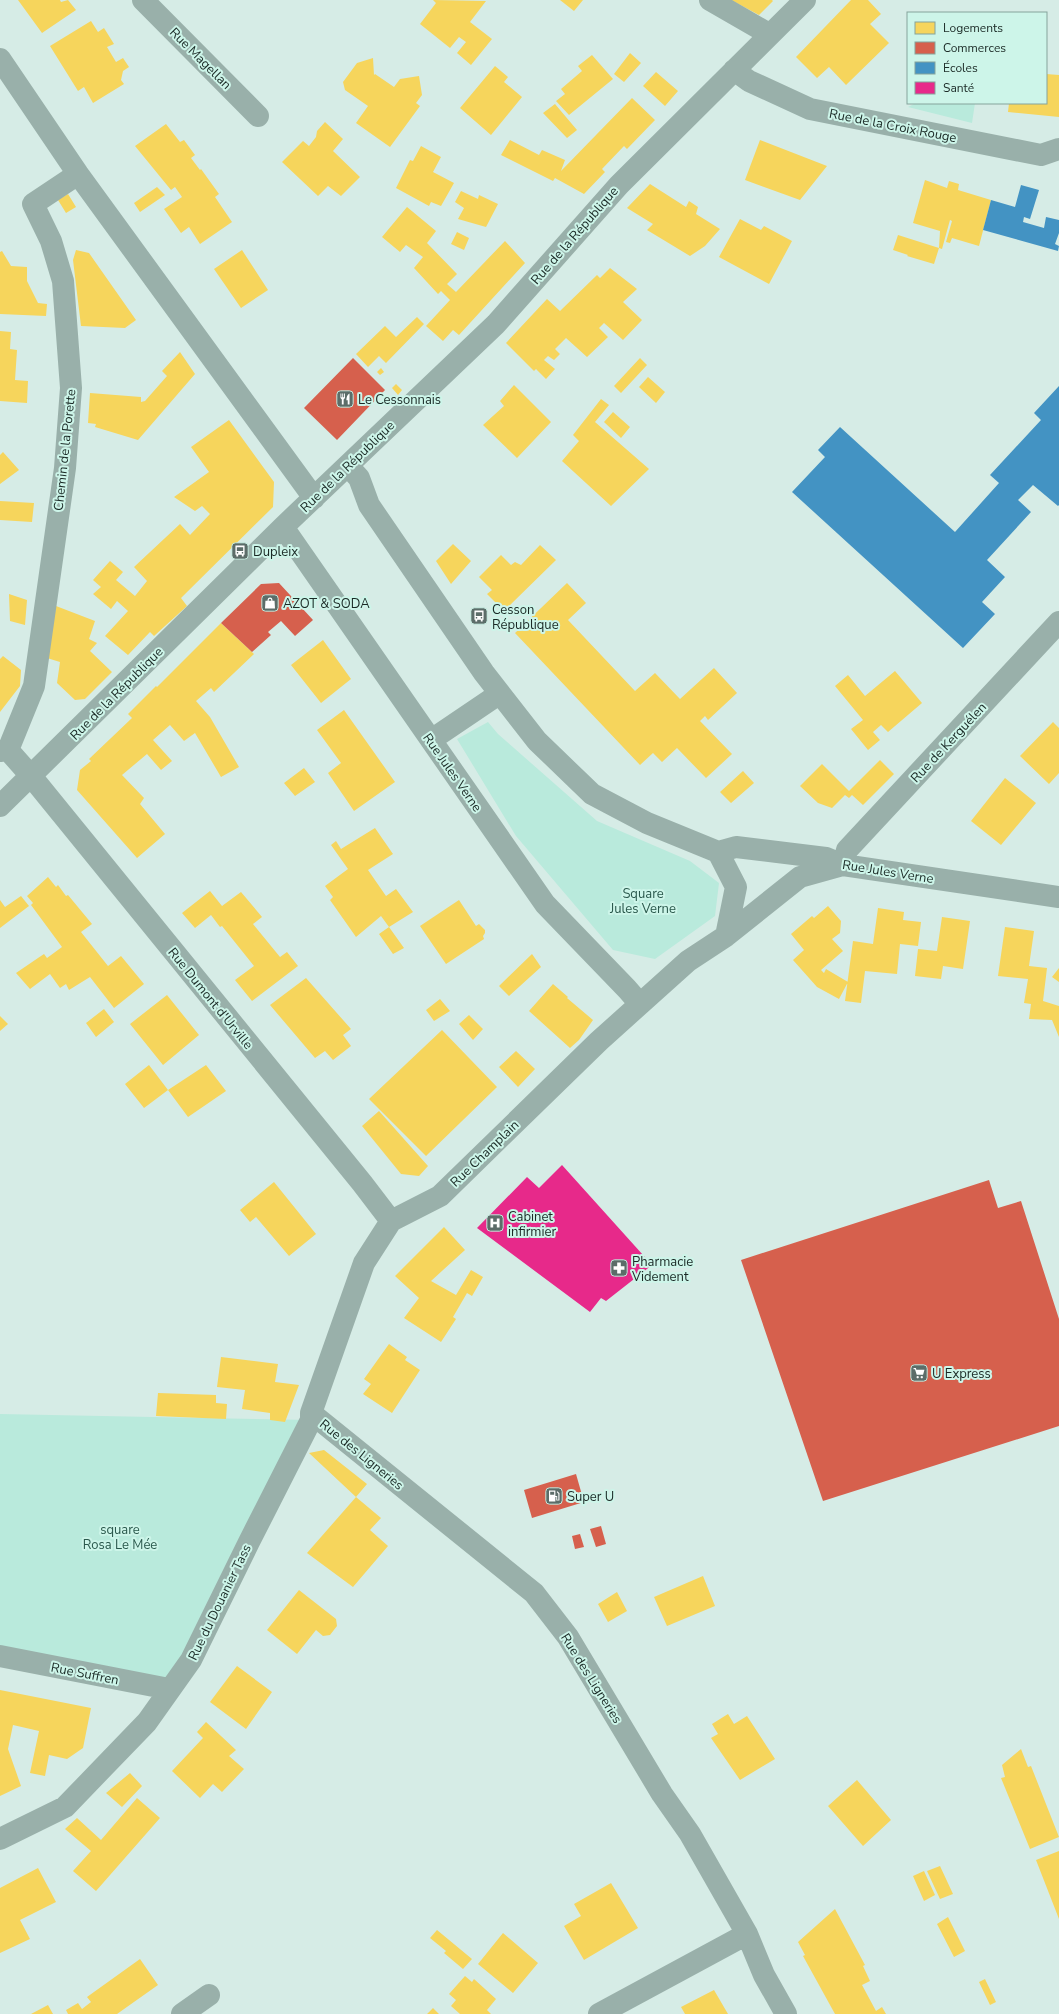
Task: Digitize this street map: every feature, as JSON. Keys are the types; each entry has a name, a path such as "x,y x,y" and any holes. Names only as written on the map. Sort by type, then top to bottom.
{"street":[{"name":"Rue Magellan","path":"143,0 258,116"},
{"path":"710,0 769,34"},
{"name":"Rue de la République","path":"0,806 283,527 496,324 619,185 769,34 805,0"},
{"path":"0,59 78,174 314,498"},
{"name":"Rue de la Croix Rouge","path":"734,70 749,81 810,109 1040,155 1059,149"},
{"name":"Chemin de la Porette","path":"4,750 34,686 65,468 72,388 62,281 52,241 33,204 78,174"},
{"path":"348,466 359,478 369,505 499,694 537,741 592,794 647,823 718,852 736,887 726,936"},
{"name":"Rue Jules Verne","path":"283,527 545,904 640,1004"},
{"name":"Rue de Kerguélen","path":"843,866 847,850 1059,622"},
{"path":"431,740 499,694"},
{"name":"Rue Dumont d'Urville","path":"4,750 31,776 362,1183 391,1221"},
{"name":"Rue Jules Verne","path":"718,852 736,847 826,858 843,866 1059,897"},
{"name":"Rue Champlain","path":"391,1221 440,1196 599,1041 688,961 726,936 800,877 843,866"},
{"path":"312,1413 364,1263 391,1221"},
{"name":"Rue du Douanier Tass","path":"0,1839 64,1807 147,1722 169,1689 192,1660 249,1542 311,1420 312,1413"},
{"name":"Rue des Ligneries","path":"312,1413 534,1593 568,1637 662,1794 690,1834 747,1934 764,1975 786,2014"},
{"name":"Rue Suffren","path":"0,1656 169,1689"},
{"path":"599,2014 747,1934"},
{"path":"182,2014 209,1995"}],"green space":[{"path":"914,104 975,104 972,123 908,107"},
{"name":"Square Jules Verne","path":"488,722 498,734 597,821 690,861 719,883 715,916 655,959 613,950 516,836 457,739"},
{"name":"square Rosa Le Mée","path":"0,1414 311,1420 169,1689 0,1656"}],"building: Logements":[{"path":"18,0 60,0 61,2 68,0 76,10 42,33"},
{"path":"433,0 486,1 470,22 492,39 471,65 457,53 466,42 459,37 450,48 420,24 436,3"},
{"path":"560,0 583,0 574,11"},
{"path":"731,0 772,0 773,1 759,15"},
{"path":"851,0 868,0 881,14 870,24 889,43 846,85 829,67 817,78 796,57"},
{"path":"91,21 98,32 104,28 114,44 107,47 116,62 123,58 129,67 123,71 121,80 124,84 93,103 84,87 78,91 50,46"},
{"path":"630,53 641,63 624,82 614,74"},
{"path":"592,55 613,79 569,115 556,101 565,94 561,89 582,71 578,66"},
{"path":"373,58 374,75 375,74 394,87 400,79 419,76 422,95 416,103 420,106 390,147 356,123 368,106 345,90 343,82 357,63"},
{"path":"495,66 508,77 504,82 522,97 491,135 460,108"},
{"path":"656,72 678,91 665,106 643,86"},
{"path":"1047,74 1059,75 1059,117 1008,112 1009,104 1047,104"},
{"path":"632,98 655,120 627,149 624,146 602,169 605,172 584,194 555,178 553,181 501,155 510,140 539,155 542,150 565,160 561,171"},
{"path":"555,104 577,130 567,138 543,113"},
{"path":"325,122 343,139 333,151 360,177 341,196 328,186 318,196 282,162 303,141 309,146 316,137 317,131"},
{"path":"166,124 180,142 184,140 195,155 191,158 219,194 215,197 232,222 200,244 189,227 181,233 164,209 182,197 175,187 171,190 135,146"},
{"path":"760,140 827,166 800,200 745,180"},
{"path":"421,146 441,157 433,172 454,183 441,206 431,202 429,206 396,188 410,160 413,161"},
{"path":"925,180 947,188 949,181 959,184 958,190 991,200 979,246 952,238 950,243 946,242 952,221 950,220 942,249 939,248 940,231 913,223"},
{"path":"650,184 686,207 689,201 698,207 696,214 720,229 705,246 690,256 647,230 653,224 627,208"},
{"path":"157,187 165,195 140,212 134,203"},
{"path":"461,191 478,199 479,195 498,204 486,227 458,219 464,208 455,202"},
{"path":"68,194 76,207 66,213 58,200"},
{"path":"407,207 436,231 427,243 457,274 447,284 456,292 505,241 525,263 459,335 453,330 443,341 426,326 450,300 441,291 438,294 414,268 423,257 406,245 400,252 382,237"},
{"path":"740,219 761,230 764,226 792,241 769,284 719,257"},
{"path":"457,232 469,238 464,250 451,244"},
{"path":"898,235 939,248 934,264 893,250"},
{"path":"76,250 89,253 136,320 125,328 81,326 73,260"},
{"path":"242,250 268,290 241,308 214,269"},
{"path":"2,251 11,266 27,267 27,281 38,303 47,304 46,316 0,314 0,252"},
{"path":"610,268 637,289 623,302 642,320 623,340 604,323 599,328 608,337 587,357 566,338 555,349 560,354 554,360 548,356 544,360 555,369 546,379 536,369 534,371 506,343 547,299 560,311 597,275 600,278"},
{"path":"417,317 424,324 386,363 379,356 368,367 356,354 385,326 396,337"},
{"path":"0,331 11,332 10,349 17,350 15,380 28,381 27,403 0,401"},
{"path":"180,352 195,374 138,440 95,427 96,424 88,423 90,393 141,397 141,402 145,401 167,376 162,371"},
{"path":"640,358 647,365 621,393 614,386"},
{"path":"381,368 384,372 380,375 377,372"},
{"path":"648,377 665,392 656,403 639,387"},
{"path":"396,384 402,390 398,395 392,388"},
{"path":"514,385 551,422 517,458 483,425 504,406 500,401"},
{"path":"601,399 609,405 595,422 649,469 611,506 562,461 579,441 573,435"},
{"path":"613,412 630,427 621,438 604,422"},
{"path":"229,420 274,482 273,507 181,598 187,606 154,636 150,632 128,655 105,636 128,611 117,601 111,609 93,594 101,587 93,580 110,561 123,572 116,580 135,596 147,581 134,567 180,524 190,535 210,514 202,506 195,511 174,497 209,472 191,447"},
{"path":"3,452 19,470 0,484 0,455"},
{"path":"0,501 34,503 32,522 0,520"},
{"path":"453,544 471,561 451,584 436,561"},
{"path":"540,545 556,560 504,611 487,594 492,590 479,577 501,555 511,565 515,562 521,565"},
{"path":"567,583 586,603 568,620 635,691 655,673 680,699 714,668 737,693 708,720 705,716 700,721 732,754 706,778 677,748 662,762 653,753 640,765 515,633"},
{"path":"9,594 27,600 25,625 10,621"},
{"path":"56,606 95,621 89,639 97,643 90,651 112,672 85,699 75,700 57,683 60,662 47,658"},
{"path":"221,623 254,654 214,692 211,688 196,701 210,717 239,767 221,777 195,733 184,741 170,725 153,740 172,761 161,770 147,754 122,775 144,798 140,804 165,834 137,858 77,790 80,770 91,761 89,759 132,718 128,714"},
{"path":"323,640 351,679 321,703 291,665"},
{"path":"3,656 21,670 20,686 0,712 0,659"},
{"path":"895,671 922,703 888,732 881,725 873,732 880,740 868,750 851,729 863,720 835,686 848,675 865,696"},
{"path":"344,710 395,782 354,811 328,773 341,763 317,730"},
{"path":"1053,722 1059,728 1059,773 1049,784 1020,756"},
{"path":"880,760 894,774 863,805 852,795 849,798 845,795 832,808 818,803 800,786 822,764 849,791"},
{"path":"304,768 315,782 295,796 284,783"},
{"path":"743,771 754,783 731,803 720,792"},
{"path":"1005,778 1036,803 1001,845 971,821"},
{"path":"375,828 393,854 368,870 386,896 396,889 413,912 389,927 381,916 356,937 330,900 333,897 325,886 348,869 331,845 336,841 341,849"},
{"path":"48,877 56,887 58,885 66,896 68,895 92,924 81,932 108,966 121,956 144,984 114,1008 90,977 69,990 66,984 60,988 50,974 30,989 16,973 44,954 47,958 62,947 31,905 33,903 27,896"},
{"path":"210,891 222,906 241,892 262,917 253,924 280,957 287,952 298,966 252,1001 235,980 254,966 222,926 220,927 211,915 195,928 182,913"},
{"path":"21,896 29,906 0,928 0,900 5,907"},
{"path":"459,900 476,926 479,924 485,930 483,936 484,939 446,964 420,926"},
{"path":"828,906 841,921 840,933 832,939 843,951 821,970 824,973 826,969 848,982 839,999 817,987 793,960 804,950 791,934 812,916 814,918"},
{"path":"878,908 904,912 903,920 921,922 918,946 900,944 897,974 865,971 861,1003 845,1001 853,941 873,944"},
{"path":"942,917 970,921 963,969 943,966 941,979 915,976 918,949 937,951"},
{"path":"389,927 404,948 393,954 379,934"},
{"path":"1005,927 1034,931 1029,966 1047,968 1043,1001 1059,1006 1059,1037 1052,1020 1029,1019 1031,1004 1024,1003 1028,979 998,976"},
{"path":"532,954 541,967 509,996 499,986"},
{"path":"1059,968 1059,982 1052,977"},
{"path":"306,978 351,1029 343,1035 351,1046 333,1060 325,1051 315,1058 270,1005"},
{"path":"553,984 593,1020 579,1040 570,1048 529,1011"},
{"path":"167,995 199,1035 163,1065 130,1024"},
{"path":"440,999 450,1011 434,1021 426,1010"},
{"path":"104,1009 114,1022 96,1037 86,1023"},
{"path":"469,1015 483,1029 473,1040 459,1024"},
{"path":"0,1016 8,1024 0,1031"},
{"path":"442,1030 497,1087 426,1156 369,1099"},
{"path":"516,1051 535,1069 518,1087 499,1067"},
{"path":"149,1065 168,1090 144,1108 125,1084"},
{"path":"206,1065 226,1091 188,1117 168,1090"},
{"path":"379,1111 428,1166 419,1176 401,1174 362,1126"},
{"path":"274,1182 316,1234 289,1256 256,1217 250,1222 240,1210"},
{"path":"444,1227 465,1250 431,1281 456,1295 471,1270 483,1277 472,1296 467,1293 453,1317 456,1319 441,1342 404,1318 419,1298 395,1276"},
{"path":"389,1344 407,1357 405,1360 420,1370 392,1413 363,1394 371,1384 364,1379"},
{"path":"221,1357 278,1364 275,1382 299,1385 285,1422 270,1420 270,1413 242,1409 245,1390 217,1387"},
{"path":"158,1393 216,1395 216,1403 227,1404 226,1419 156,1416"},
{"path":"324,1450 367,1484 356,1497 309,1453"},
{"path":"356,1497 381,1518 370,1530 388,1546 353,1587 307,1553"},
{"path":"703,1576 715,1606 667,1626 654,1597"},
{"path":"299,1590 336,1619 337,1626 330,1635 323,1636 316,1630 297,1654 267,1630"},
{"path":"617,1592 627,1611 608,1622 598,1604"},
{"path":"237,1666 272,1692 246,1729 210,1702"},
{"path":"0,1690 91,1708 83,1748 67,1759 49,1755 45,1776 30,1773 39,1731 13,1725 8,1749 21,1786 0,1796"},
{"path":"728,1714 734,1724 747,1716 775,1759 740,1780 711,1738 718,1734 712,1724"},
{"path":"206,1722 236,1750 229,1756 244,1769 222,1792 213,1784 200,1798 172,1771 203,1738 197,1732"},
{"path":"1021,1749 1028,1767 1031,1766 1059,1837 1030,1849 1001,1778 1005,1777 1002,1765"},
{"path":"130,1773 142,1786 122,1807 106,1793"},
{"path":"857,1780 891,1820 863,1846 828,1806"},
{"path":"137,1798 160,1818 96,1891 73,1871 91,1851 65,1829 77,1818 101,1840"},
{"path":"1059,1851 1059,1919 1036,1860"},
{"path":"940,1866 953,1894 940,1899 927,1871"},
{"path":"38,1868 56,1902 20,1920 30,1939 0,1953 0,1888"},
{"path":"924,1871 935,1895 924,1901 913,1876"},
{"path":"611,1883 638,1928 584,1960 564,1926 581,1916 574,1904"},
{"path":"835,1909 865,1965 863,1966 870,1981 862,1985 876,2011 882,2007 886,2014 835,2014 803,1956 805,1955 798,1942"},
{"path":"948,1917 965,1951 954,1957 937,1924"},
{"path":"437,1930 472,1959 463,1969 444,1953 446,1951 430,1938"},
{"path":"503,1933 538,1963 513,1993 478,1964"},
{"path":"140,1959 158,1985 117,2014 68,2014 66,2010 78,2003 82,2009 91,2002 87,1997"},
{"path":"465,1976 472,1982 474,1979 496,1999 487,2010 491,2014 460,2014 451,2006 456,2000 449,1994"},
{"path":"985,1979 996,2002 990,2005 979,1982"},
{"path":"714,1990 728,2014 685,2014 681,2007"},
{"path":"48,2005 53,2014 31,2014"},
{"path":"433,2008 439,2014 427,2014"}],"building: Commerces":[{"path":"353,358 385,390 337,440 304,408"},
{"path":"279,583 313,620 295,636 281,621 268,632 271,635 252,652 221,623 261,584"},
{"name":"U Express","path":"989,1180 998,1208 1021,1201 1059,1319 1059,1426 823,1501 741,1260"},
{"name":"Super U","path":"576,1474 584,1502 532,1518 524,1490"},
{"path":"601,1526 606,1544 596,1547 590,1529"},
{"path":"580,1534 584,1547 575,1549 572,1536"}],"building: Écoles":[{"path":"1021,185 1039,190 1030,219 1024,217 1023,222 1044,228 1046,217 1059,220 1059,233 1055,244 1059,246 1058,251 983,230 991,200 1015,207"},
{"path":"1059,386 1059,505 1058,506 1033,485 1018,500 1031,512 987,560 1005,577 982,602 995,614 963,648 792,492 825,457 818,450 840,427 955,532 999,483 990,475 1041,420 1034,413"}],"building: Santé":[{"path":"562,1165 652,1265 606,1301 601,1298 590,1312 477,1228 527,1177 539,1188"}],"place":[{"name":"Le Cessonnais","path":"345,399"},
{"name":"Dupleix","path":"240,551"},
{"name":"AZOT & SODA","path":"270,603"},
{"name":"Cesson République","path":"479,616"},
{"name":"Cabinet infirmier","path":"495,1223"},
{"name":"Pharmacie Videment","path":"619,1268"},
{"name":"U Express","path":"919,1373"},
{"name":"Super U","path":"554,1496"}]}
